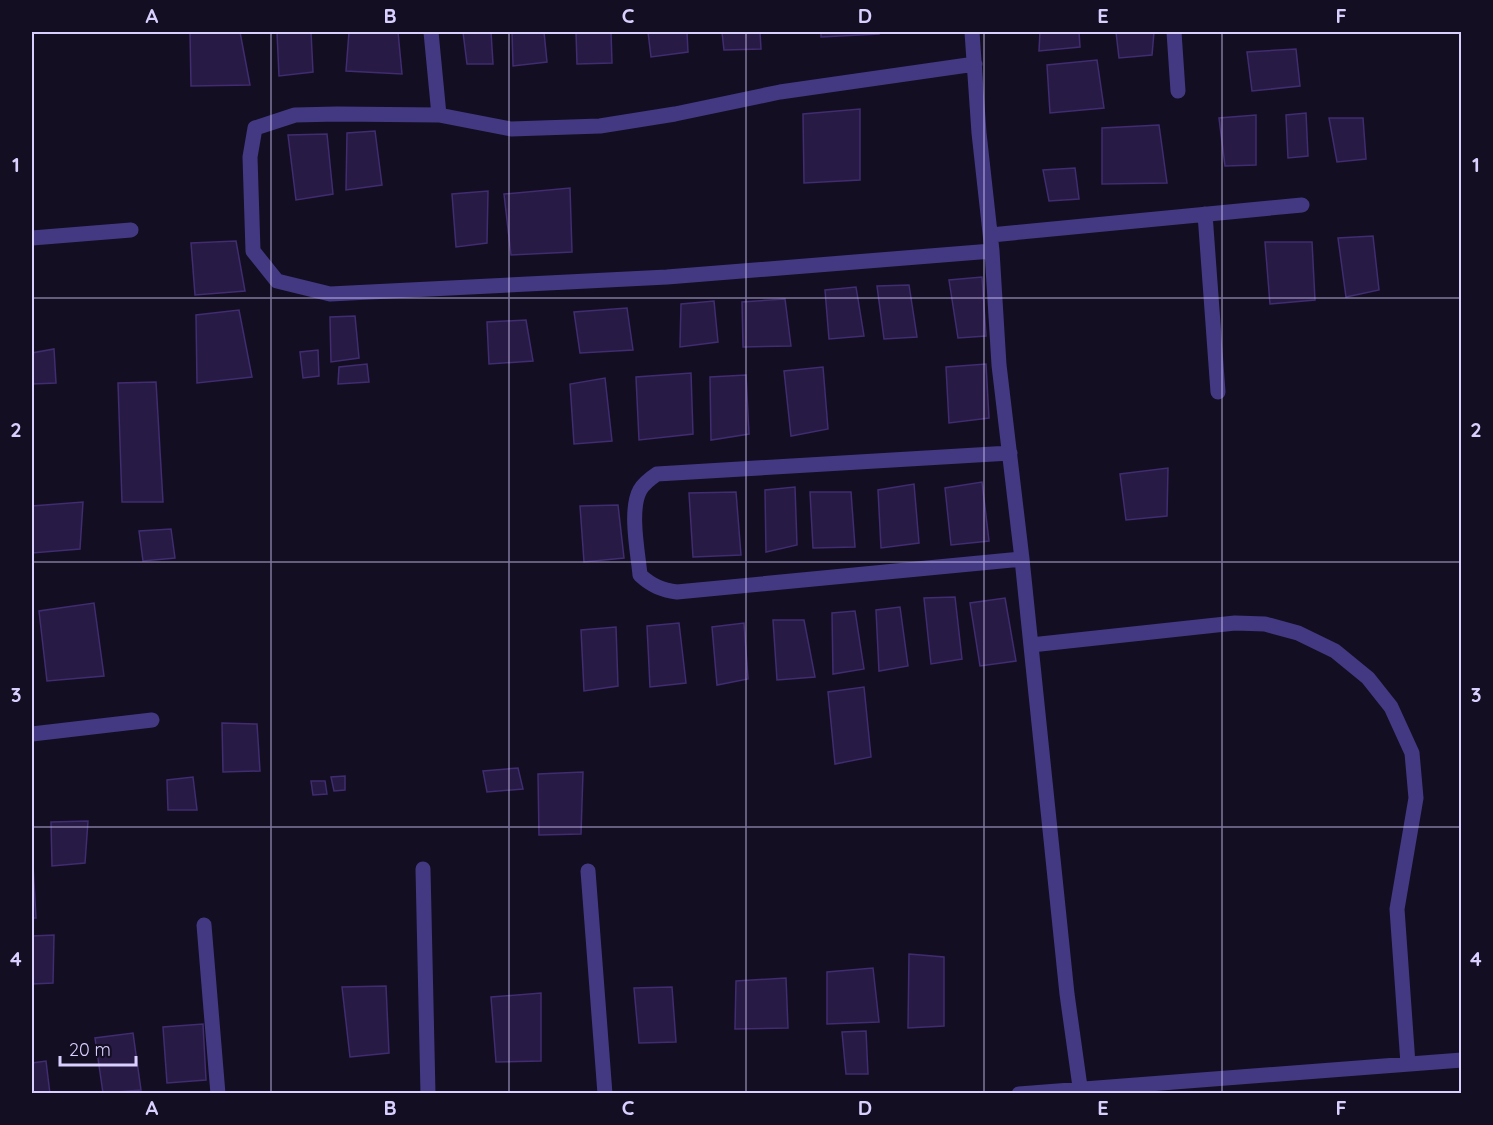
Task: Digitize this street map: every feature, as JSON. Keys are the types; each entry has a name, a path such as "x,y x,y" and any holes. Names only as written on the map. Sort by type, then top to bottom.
{"street":[{"path":"431,32 439,114"},
{"path":"972,32 979,133 991,243 999,365 1022,559 1067,994 1081,1091"},
{"path":"1174,32 1178,91"},
{"path":"975,64 780,92 675,114 600,126 510,129 439,114 295,115 255,128 250,157 253,251 277,281 330,294 667,277 991,243 1205,214 1302,205"},
{"path":"1205,214 1218,392"},
{"path":"32,238 131,230"},
{"path":"1010,453 657,474 648,480 639,491 635,509 640,575 649,584 663,590 677,592 1022,559"},
{"path":"1031,645 1235,622 1265,624 1298,633 1335,651 1368,678 1392,707 1412,753 1416,798 1397,909 1408,1064"},
{"path":"32,734 152,720"},
{"path":"423,868 428,1094"},
{"path":"588,871 605,1094"},
{"path":"204,925 218,1094"},
{"path":"1019,1094 1461,1060"}],"building":[{"path":"190,32 240,32 250,85 191,86"},
{"path":"277,32 311,32 313,72 279,76"},
{"path":"349,32 398,32 402,74 346,71"},
{"path":"463,32 491,32 493,64 467,64"},
{"path":"512,32 544,32 547,62 513,66"},
{"path":"576,32 611,32 612,63 577,64"},
{"path":"648,32 687,32 688,52 651,57"},
{"path":"722,32 760,32 761,49 724,50"},
{"path":"821,32 879,32 879,34 821,37"},
{"path":"1040,32 1079,32 1080,47 1039,51"},
{"path":"1116,32 1154,32 1152,55 1119,58"},
{"path":"1296,49 1300,86 1252,91 1247,52"},
{"path":"1097,60 1104,108 1050,113 1047,65"},
{"path":"860,109 860,180 804,183 803,114"},
{"path":"1306,113 1308,156 1288,158 1286,115"},
{"path":"1256,115 1256,165 1225,166 1219,118"},
{"path":"1329,118 1363,118 1366,159 1337,162"},
{"path":"1159,125 1167,183 1102,184 1102,128"},
{"path":"375,131 382,185 346,190 347,133"},
{"path":"327,134 333,194 296,200 288,135"},
{"path":"1075,168 1079,199 1049,201 1043,170"},
{"path":"570,188 572,252 511,255 504,194"},
{"path":"488,191 487,243 456,247 452,194"},
{"path":"1373,236 1379,290 1346,297 1338,238"},
{"path":"236,241 245,291 195,295 191,243"},
{"path":"1265,242 1312,242 1315,300 1270,304"},
{"path":"982,277 986,336 958,338 949,280"},
{"path":"909,285 917,337 884,339 877,286"},
{"path":"856,287 864,336 829,339 825,290"},
{"path":"785,299 791,346 743,347 742,302"},
{"path":"714,301 718,342 680,347 681,304"},
{"path":"627,308 633,350 580,353 574,312"},
{"path":"239,310 252,377 197,383 196,315"},
{"path":"355,316 359,358 331,362 330,317"},
{"path":"526,320 533,361 489,364 487,322"},
{"path":"54,349 56,383 32,384 32,353"},
{"path":"318,350 319,376 303,378 300,352"},
{"path":"367,364 369,382 338,384 339,367"},
{"path":"986,364 989,418 949,423 946,367"},
{"path":"823,367 828,429 791,436 784,371"},
{"path":"691,373 693,434 639,440 636,377"},
{"path":"746,375 749,434 711,440 710,377"},
{"path":"605,378 612,441 574,444 570,384"},
{"path":"156,382 163,502 122,502 118,383"},
{"path":"1168,468 1167,516 1126,520 1120,474"},
{"path":"982,482 989,541 951,545 945,488"},
{"path":"914,484 919,543 881,548 878,490"},
{"path":"795,487 797,545 766,552 765,490"},
{"path":"736,492 741,555 693,557 689,493"},
{"path":"810,492 851,492 855,547 813,548"},
{"path":"83,502 80,549 32,553 32,506"},
{"path":"618,505 624,558 584,562 580,506"},
{"path":"171,529 175,558 143,561 139,531"},
{"path":"955,597 962,659 931,664 924,598"},
{"path":"1005,598 1016,661 980,666 970,603"},
{"path":"94,603 104,676 47,681 39,611"},
{"path":"900,607 908,666 879,671 876,610"},
{"path":"855,611 864,669 833,674 832,613"},
{"path":"773,620 804,620 815,677 777,680"},
{"path":"679,623 686,683 650,687 647,626"},
{"path":"744,623 748,679 717,685 712,627"},
{"path":"616,627 618,686 584,691 581,630"},
{"path":"864,687 871,757 835,764 828,692"},
{"path":"222,723 257,724 260,771 223,772"},
{"path":"518,768 523,789 487,792 483,771"},
{"path":"583,772 581,834 539,835 538,774"},
{"path":"345,776 345,790 334,791 331,777"},
{"path":"193,777 197,810 168,810 167,780"},
{"path":"311,781 325,781 327,794 313,795"},
{"path":"88,821 85,863 52,866 51,822"},
{"path":"32,848 36,918 32,918"},
{"path":"54,935 53,983 32,984 32,936"},
{"path":"909,954 944,957 944,1026 908,1028"},
{"path":"873,968 879,1022 827,1024 827,972"},
{"path":"786,978 788,1028 735,1029 736,981"},
{"path":"386,986 389,1053 350,1057 342,987"},
{"path":"672,987 676,1042 639,1043 634,988"},
{"path":"541,993 541,1061 496,1062 491,997"},
{"path":"203,1024 206,1080 167,1083 163,1027"},
{"path":"866,1031 868,1074 846,1074 842,1032"},
{"path":"133,1033 141,1090 103,1093 95,1038"},
{"path":"46,1061 50,1094 32,1094 32,1063"}]}
